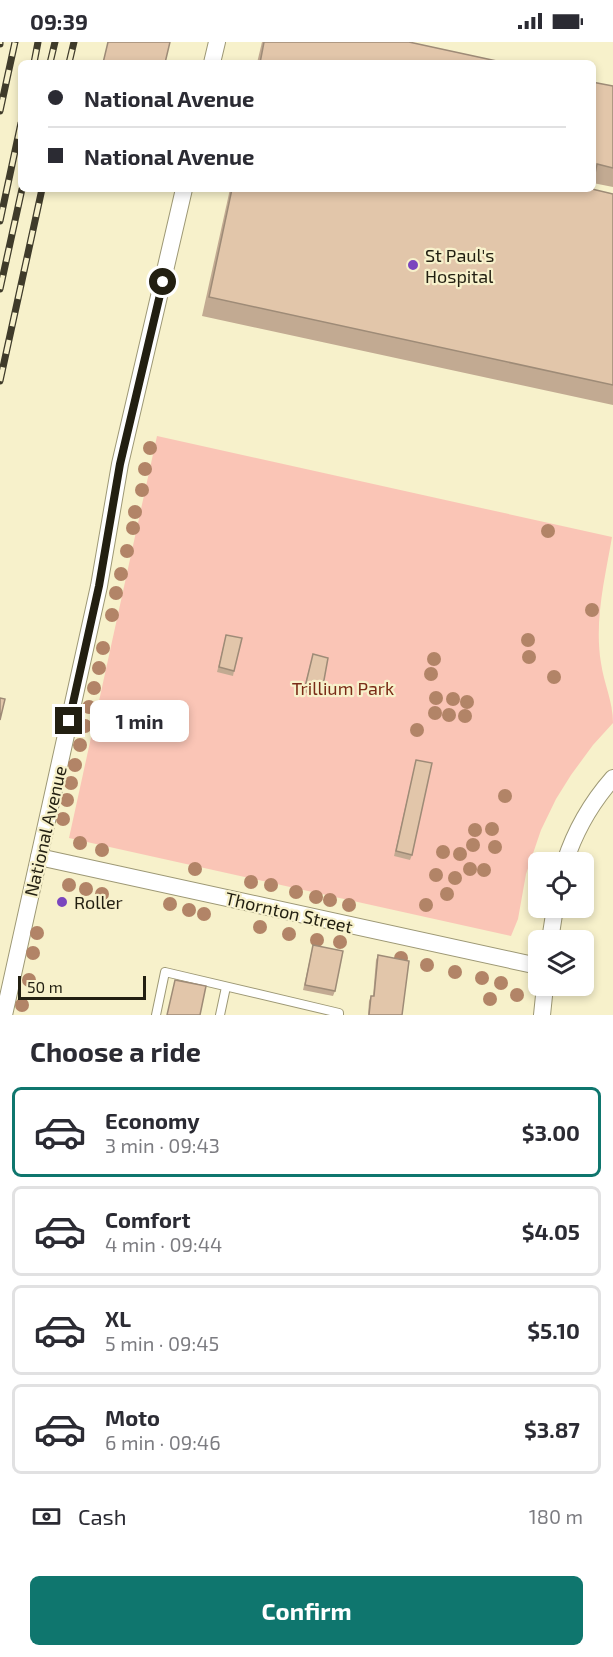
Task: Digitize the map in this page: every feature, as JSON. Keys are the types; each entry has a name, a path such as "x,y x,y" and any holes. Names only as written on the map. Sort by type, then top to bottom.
{"street":[{"path":"213,60 217,42"},
{"name":"National Avenue","path":"4,1015 99,586 120,464 183,192"},
{"path":"569,852 586,814 613,778"},
{"name":"Thornton Street","path":"39,857 528,964"},
{"path":"542,1015 544,996"}],"lane":[{"path":"156,1015 165,972 339,1013 339,1015"},
{"path":"220,1015 226,987"}],"green space":[{"name":"Trillium Park","path":"157,436 612,537 601,600 599,647 612,707 613,723 571,775 556,799 534,852 528,852 528,868 518,919 511,936 69,838"}],"building":[{"path":"108,42 170,42 166,60 104,60"},
{"path":"264,42 409,42 492,60 261,60"},
{"path":"596,83 613,86 613,168 597,164 596,169"},
{"name":"St Paul's Hospital","path":"596,190 613,194 613,385 209,297 231,192 596,192"},
{"path":"226,635 242,638 234,671 219,667"},
{"path":"313,654 328,658 322,691 305,687"},
{"path":"0,698 5,699 0,720"},
{"path":"416,760 432,763 412,855 396,851"},
{"path":"313,945 343,951 335,991 305,985"},
{"path":"378,955 409,961 402,1015 369,1015 371,996 374,996"},
{"path":"175,980 206,986 200,1015 167,1015"}],"railway":[{"path":"0,111 15,42"},
{"path":"35,60 38,42"},
{"path":"51,60 55,42"},
{"path":"70,60 74,42"},
{"path":"0,221 18,137"},
{"path":"0,289 21,192"},
{"path":"0,381 41,192"}],"place":[{"name":"St Paul's Hospital","path":"413,265"},
{"name":"Roller","path":"62,902"}],"route":[{"path":"69,721 99,586 120,464 163,282"}]}
